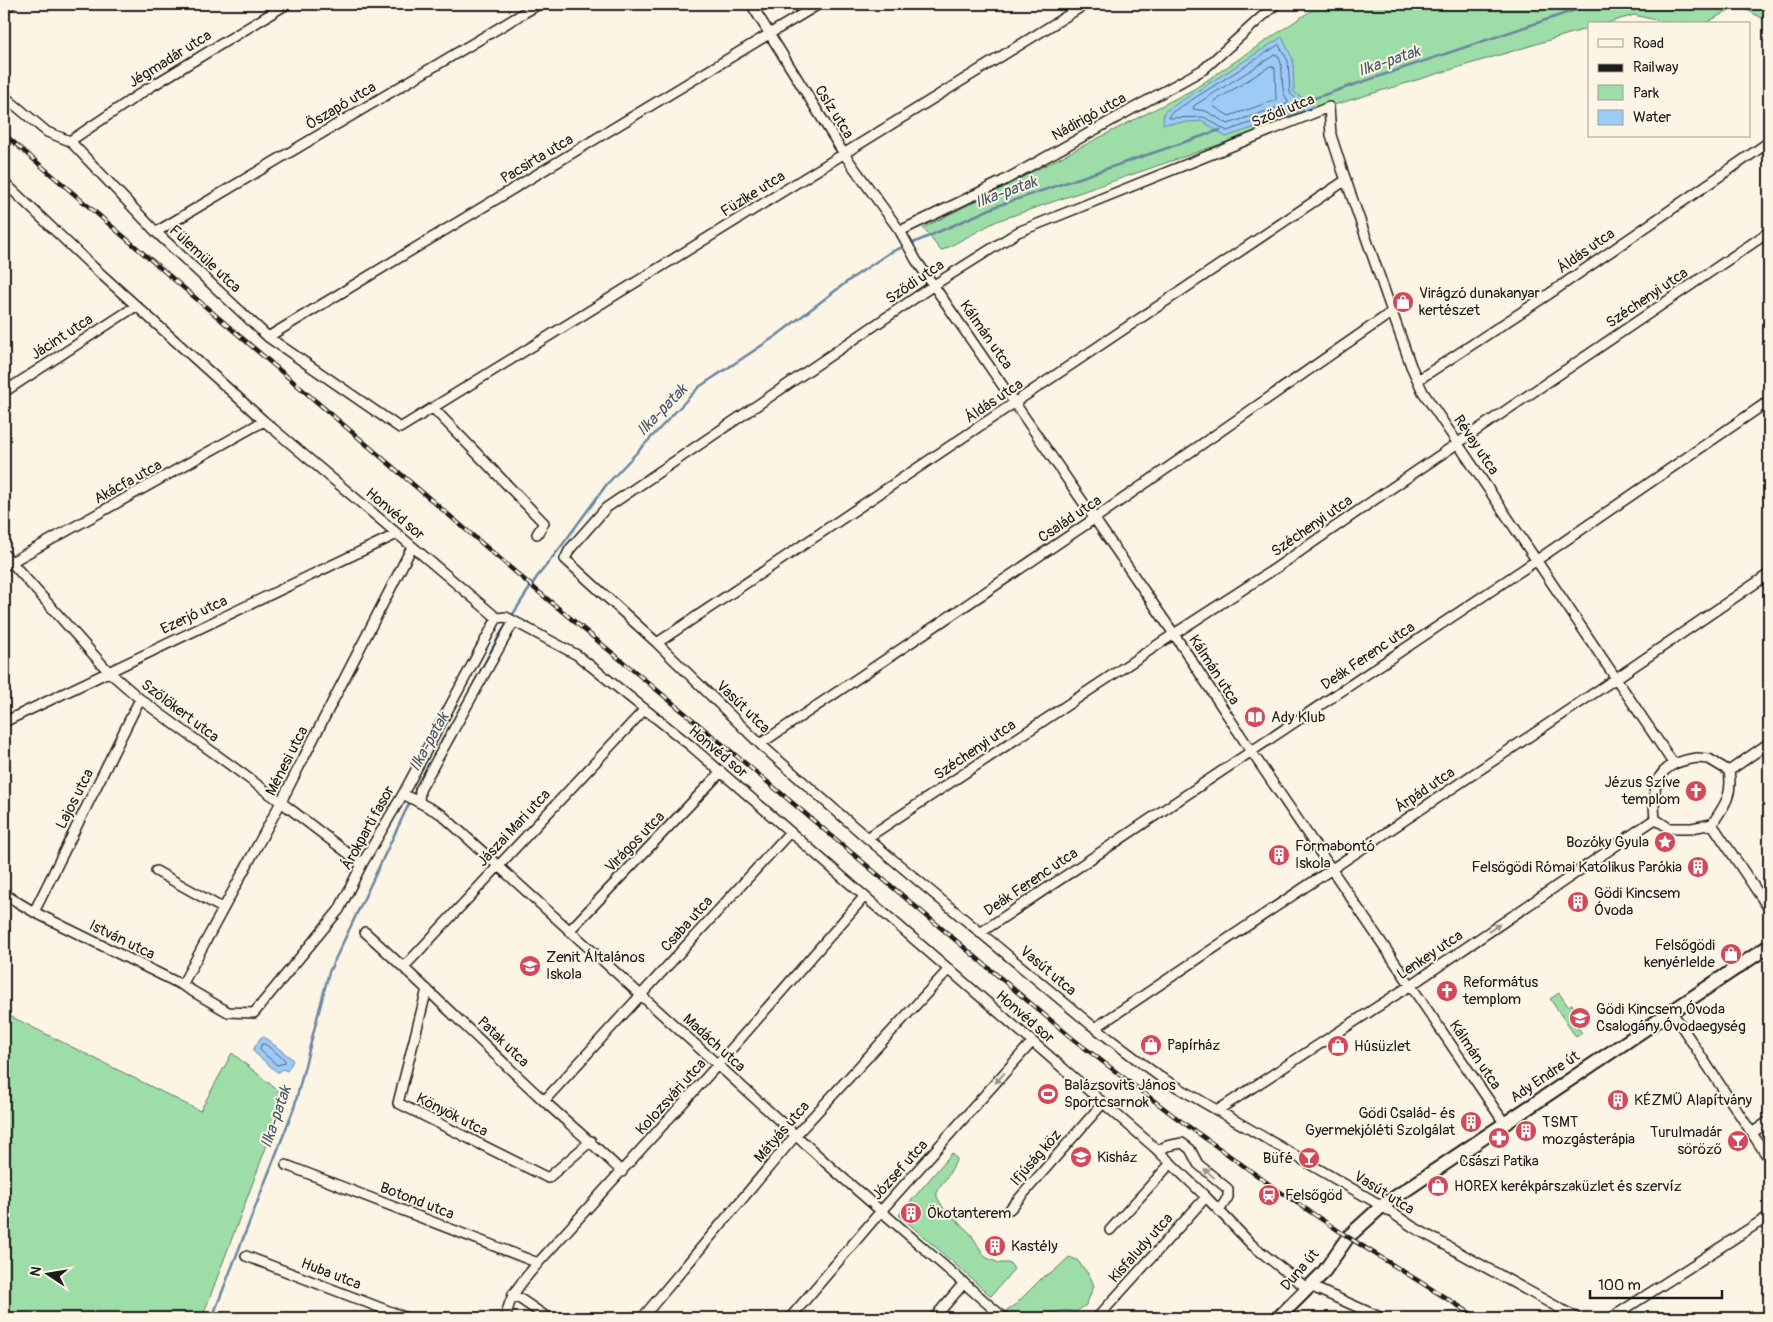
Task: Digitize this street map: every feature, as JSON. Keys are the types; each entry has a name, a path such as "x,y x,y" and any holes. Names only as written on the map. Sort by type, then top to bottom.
{"street":[{"path":"4,8 11,4"},
{"name":"Jégmadár utca","path":"70,140 147,89 287,4"},
{"name":"Őszapó utca","path":"156,232 539,4"},
{"name":"Csíz utca","path":"751,4 844,154 900,231"},
{"name":"Pacsirta utca","path":"268,337 819,4"},
{"name":"Füzike utca","path":"400,428 1086,4"},
{"name":"Nádirigó utca","path":"900,231 1003,181 1204,69 1276,4"},
{"name":"Fülemüle utca","path":"4,96 47,132 70,140 156,232 268,337 400,428"},
{"name":"Révay utca","path":"1329,107 1331,135 1411,366 1423,392 1673,763"},
{"name":"Sződi utca","path":"565,559 570,549 606,508 934,285 1018,232 1329,107"},
{"name":"Áldás utca","path":"1418,380 1549,294 1769,142"},
{"name":"Áldás utca","path":"657,643 1346,180"},
{"name":"Honvéd sor","path":"4,182 91,265 264,421 412,547 507,619 577,655 721,772 1158,1151 1252,1245 1309,1288 1382,1318"},
{"name":"Kálmán utca","path":"900,231 916,260 1174,634 1251,751 1506,1124"},
{"name":"Széchenyi utca","path":"867,838 1276,568 1458,442 1769,232"},
{"name":"Jácint utca","path":"4,392 136,306"},
{"name":"Család utca","path":"760,744 1094,519 1392,312"},
{"name":"Deák Ferenc utca","path":"980,933 1537,560 1769,401"},
{"path":"433,408 544,523 537,534"},
{"name":"Akácfa utca","path":"7,564 264,421"},
{"name":"Ezerjó utca","path":"4,722 397,534"},
{"name":"Ménesi utca","path":"182,985 281,802 412,547"},
{"name":"Szőlőkert utca","path":"4,554 7,564 108,672 140,699 362,864"},
{"name":"Vasút utca","path":"565,559 657,643 760,744 867,838 1095,1028 1160,1076 1293,1156 1382,1206 1413,1227 1577,1318"},
{"name":"Árpád utca","path":"1095,1028 1769,574"},
{"name":"Árokparti fasor","path":"228,1012 254,1013 339,910 362,864 507,619"},
{"name":"Árokparti fasor","path":"418,801 420,790 507,619"},
{"name":"Lajos utca","path":"34,912 140,699"},
{"name":"Jászai Mari utca","path":"404,967 645,710"},
{"path":"1729,771 1769,743"},
{"path":"1697,758 1709,759 1729,771 1730,788 1728,798 1712,824 1692,828 1669,828 1655,819 1653,798 1657,782 1673,763 1697,758"},
{"name":"Virágos utca","path":"569,931 721,772"},
{"name":"Madách utca","path":"405,794 441,814 640,996 1004,1318"},
{"name":"Lenkey utca","path":"1218,1110 1411,985 1655,819"},
{"path":"1712,824 1769,909"},
{"name":"Csaba utca","path":"544,1101 790,832"},
{"path":"156,871 222,908"},
{"name":"István utca","path":"4,894 34,912 182,985 228,1012"},
{"name":"Kolozsvári utca","path":"506,1318 507,1308 513,1294 538,1263 718,1065 864,897"},
{"name":"Patak utca","path":"365,932 622,1172"},
{"name":"Ady Endre út","path":"1345,1242 1382,1206 1769,946"},
{"name":"Mátyás utca","path":"642,1318 796,1135 949,969"},
{"name":"Könyök utca","path":"427,989 398,1103 548,1178 591,1141"},
{"path":"1672,1012 1769,1159"},
{"name":"József utca","path":"790,1318 881,1211 1032,1042"},
{"name":"Ifjúság köz","path":"1010,1209 1103,1103"},
{"path":"1752,1133 1769,1121"},
{"path":"1158,1151 1167,1146 1182,1143 1190,1150 1198,1164 1228,1190 1228,1197 1219,1211"},
{"path":"1110,1230 1171,1163"},
{"name":"Botond utca","path":"286,1165 538,1263"},
{"name":"Kisfaludy utca","path":"1097,1318 1206,1197"},
{"path":"1611,1318 1769,1216"},
{"name":"Duna út","path":"1278,1318 1323,1273 1345,1242"},
{"name":"Huba utca","path":"246,1256 407,1318"},
{"path":"934,1318 964,1283"},
{"path":"513,1294 548,1318"}],"green space":[{"path":"1321,4 1769,4 1769,22 1738,5 1708,22 1664,22 1634,15 1611,22 1588,22 1588,28 1334,105 997,221 941,251 923,228 1194,89"},
{"path":"1559,993 1568,1006 1572,1004 1579,1015 1572,1019 1582,1033 1576,1037 1550,999"},
{"path":"4,1013 200,1111 232,1053 281,1093 282,1105 202,1318 4,1318"},
{"path":"952,1153 957,1159 948,1176 937,1190 937,1197 944,1209 971,1234 985,1257 999,1263 1010,1263 1014,1269 991,1296 899,1215"},
{"path":"1069,1257 1077,1260 1090,1276 1094,1286 1086,1305 1076,1312 1061,1311 1054,1313 1048,1318 1012,1318 1006,1313 1043,1277 1053,1272"}],"water":[{"path":"1282,37 1293,60 1294,92 1314,107 1226,137 1203,121 1163,124 1164,112"},
{"path":"261,1037 264,1037 291,1058 293,1061 287,1071 283,1069 277,1072 255,1053 253,1050"}],"waterway":[{"name":"Ilka-patak","path":"1303,102 1593,4"},
{"name":"Ilka-patak","path":"911,244 997,206 1220,130"},
{"name":"Ilka-patak","path":"449,730 499,636 522,600 607,484 699,387 776,336 852,278 889,253 905,246"},
{"name":"Ilka-patak","path":"212,1318 294,1108 329,972 416,789"}],"railway":[{"path":"4,134 534,588 1073,1039 1174,1116 1276,1189 1348,1237 1478,1318"}],"place":[{"name":"Virágzó dunakanyar kertészet","path":"1403,302"},
{"name":"Ady Klub","path":"1255,717"},
{"name":"Jézus Szíve templom","path":"1696,791"},
{"name":"Bozóky Gyula","path":"1665,842"},
{"name":"Formabontó Iskola","path":"1279,855"},
{"name":"Felsőgödi Római Katolikus Parókia","path":"1698,867"},
{"name":"Gödi Kincsem Óvoda","path":"1578,902"},
{"name":"Felsőgödi kenyérlelde","path":"1731,954"},
{"name":"Zenit Általános Iskola","path":"530,966"},
{"name":"Református templom","path":"1447,991"},
{"name":"Gödi Kincsem Óvoda Csalogány Óvodaegység","path":"1580,1018"},
{"name":"Papírház","path":"1151,1045"},
{"name":"Húsüzlet","path":"1338,1046"},
{"name":"Balázsovits János Sportcsarnok","path":"1048,1094"},
{"name":"KÉZMŰ Alapítvány","path":"1618,1100"},
{"name":"Gödi Család- és Gyermekjóléti Szolgálat","path":"1471,1122"},
{"name":"TSMT mozgásterápia","path":"1526,1131"},
{"name":"Császi Patika","path":"1499,1138"},
{"name":"Turulmadár söröző","path":"1738,1141"},
{"name":"Kisház","path":"1081,1157"},
{"name":"Büfé","path":"1309,1158"},
{"name":"HOREX kerékpárszaküzlet és szervíz","path":"1438,1186"},
{"name":"Felsőgöd","path":"1269,1195"},
{"name":"Ökotanterem","path":"911,1213"},
{"name":"Kastély","path":"995,1246"}]}
